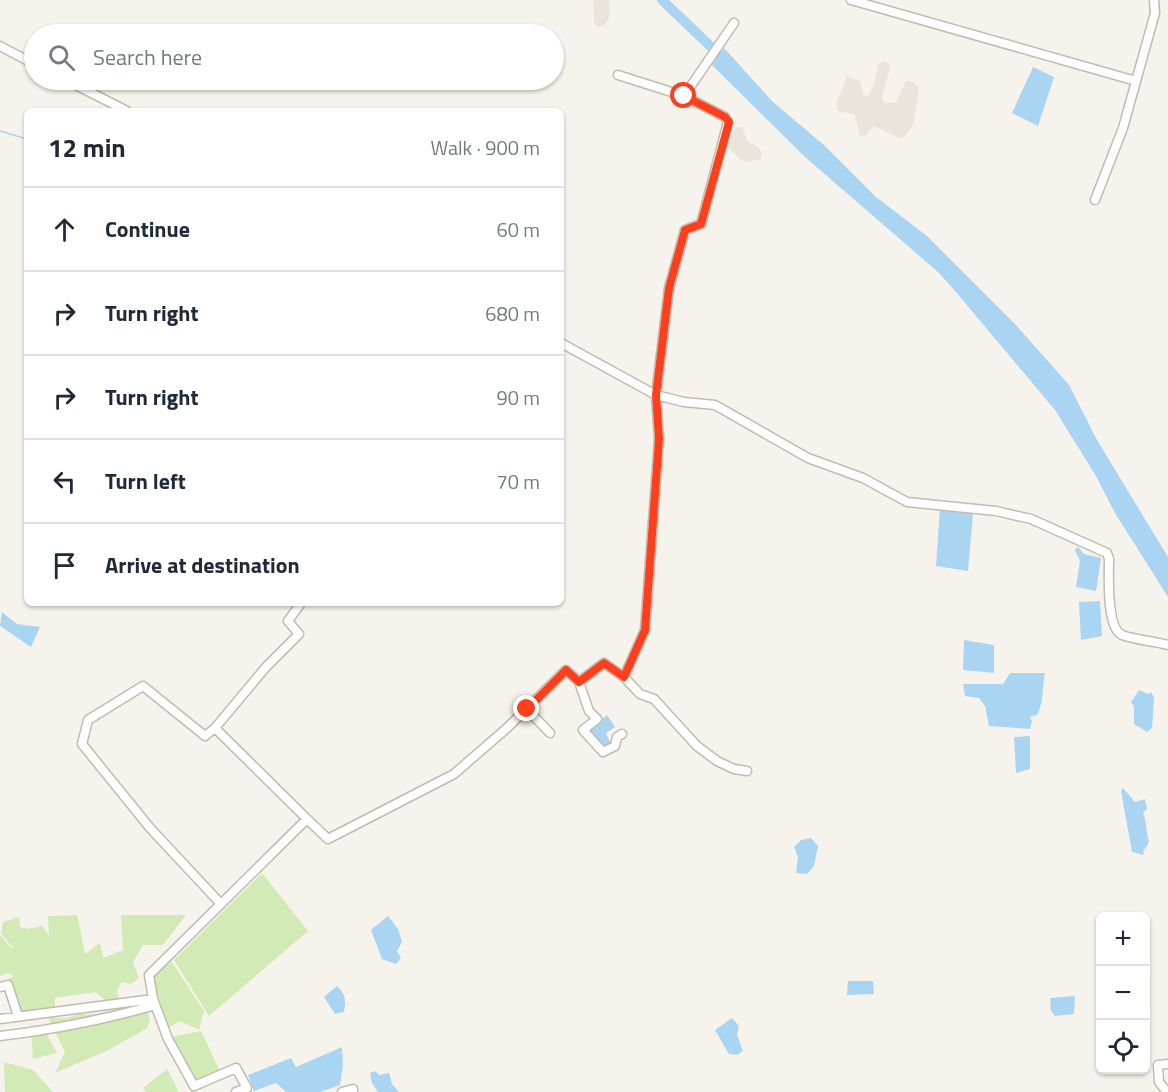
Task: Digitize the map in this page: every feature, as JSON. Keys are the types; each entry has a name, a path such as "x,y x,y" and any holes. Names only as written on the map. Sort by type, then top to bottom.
{"street":[{"path":"851,0 1136,81"},
{"path":"1095,200 1122,128 1136,81 1155,13 1154,0"},
{"path":"684,96 734,23"},
{"path":"0,46 24,59"},
{"path":"618,75 684,96 725,117 729,122 701,224 685,230 669,288 656,395 659,439 645,630 624,677"},
{"path":"86,90 121,108"},
{"path":"564,345 656,395 684,402 715,405 808,458 863,478 907,502 996,511 1031,519 1088,543 1107,553 1109,559 1111,609 1115,629 1121,634 1168,645"},
{"path":"221,904 150,828 82,744 88,720 143,686 205,736 266,667 300,634 288,621 299,606"},
{"path":"579,682 604,663 624,677 640,694 654,699 697,746 717,761 734,769 747,771"},
{"path":"214,728 271,780 328,840 454,774 527,709 566,670 579,682 589,711 597,719 582,730 603,752 615,746 617,737 622,734"},
{"path":"527,709 549,732"},
{"path":"236,1092 249,1090 236,1068 194,1086 168,1039 153,999 149,975 308,819"},
{"path":"0,987 8,985 18,1016"},
{"path":"0,1019 153,999"},
{"path":"0,1036 48,1030 121,1014 152,1006 153,999"},
{"path":"1167,1092 1159,1082 1158,1065 1168,1064"},
{"path":"342,1092 353,1089 353,1092"}],"shaded area":[{"path":"593,0 609,0 610,16 605,25 599,27 594,23"},
{"path":"889,63 890,68 882,97 884,103 896,103 906,81 912,81 919,88 914,122 906,135 899,138 874,126 865,136 860,136 854,114 838,111 836,104 847,76 860,81 863,94 865,97 868,96 874,84 878,64"},
{"path":"736,127 742,127 748,142 759,148 762,153 760,159 747,162 739,159 729,148 728,142"}],"green space":[{"path":"262,873 308,931 209,1016 174,960"},
{"path":"77,915 85,954 100,943 103,958 123,950 121,915 186,915 163,945 143,945 133,962 139,978 131,984 121,982 117,991 119,998 107,1001 95,992 55,998 55,1008 18,1016 8,979 14,976 8,973 0,976 0,935 11,948 14,946 11,946 1,933 3,922 19,917 20,927 28,929 42,926 49,936 48,916"},
{"path":"172,962 204,1011 199,1030 180,1021 168,1028 152,975"},
{"path":"129,1005 146,1005 150,1020 147,1028 109,1050 55,1073 65,1052 48,1017 69,1018 78,1014 112,1014"},
{"path":"42,1025 57,1053 33,1059 31,1027"},
{"path":"201,1031 221,1073 195,1084 170,1037"},
{"path":"4,1062 33,1070 53,1092 5,1092"},
{"path":"167,1069 179,1092 146,1092 143,1088"}],"water":[{"path":"724,48 773,102 825,146 876,197 927,236 1016,325 1069,385 1097,440 1168,557 1168,597 1115,513 1096,476 1055,410 938,272 805,157 712,65"},
{"path":"1033,67 1054,77 1038,126 1012,113"},
{"path":"940,508 973,513 968,571 936,566"},
{"path":"1078,547 1084,554 1101,558 1096,591 1076,587 1080,561 1075,550"},
{"path":"1100,601 1102,636 1081,640 1079,602"},
{"path":"2,612 17,624 40,627 31,647 0,626"},
{"path":"964,640 994,645 994,673 963,670"},
{"path":"1010,673 1045,673 1041,705 1037,715 1030,717 1032,721 1030,729 989,726 985,706 979,698 965,696 963,684 1003,684"},
{"path":"1139,690 1148,694 1151,692 1154,697 1152,728 1147,732 1134,724 1134,707 1131,702"},
{"path":"607,715 615,727 606,733 611,744 603,750 588,731"},
{"path":"1030,736 1030,769 1016,773 1014,737"},
{"path":"1123,788 1135,802 1145,799 1147,809 1143,813 1149,842 1143,852 1144,855 1132,852 1121,791"},
{"path":"811,838 818,846 814,866 807,874 796,873 798,857 794,847 801,840"},
{"path":"388,916 398,929 402,942 397,951 401,958 396,964 382,959 371,930"},
{"path":"848,981 873,981 874,994 847,995"},
{"path":"337,986 344,995 345,1004 344,1012 335,1014 324,997"},
{"path":"1075,996 1074,1014 1055,1016 1051,1011 1050,998"},
{"path":"732,1018 739,1026 737,1035 743,1051 737,1055 729,1054 715,1030"},
{"path":"342,1047 343,1065 340,1085 320,1092 286,1092 276,1083 254,1091 248,1075 291,1058 296,1067"},
{"path":"375,1071 379,1075 389,1073 392,1084 399,1092 378,1092 372,1083 370,1073"}],"waterway":[{"path":"662,0 729,64"},
{"path":"0,131 24,138"}],"route":[{"path":"527,709 566,670 579,682 604,663 624,677 645,630 659,439 656,395 669,288 685,230 701,224 729,122 725,117 684,96"}]}
